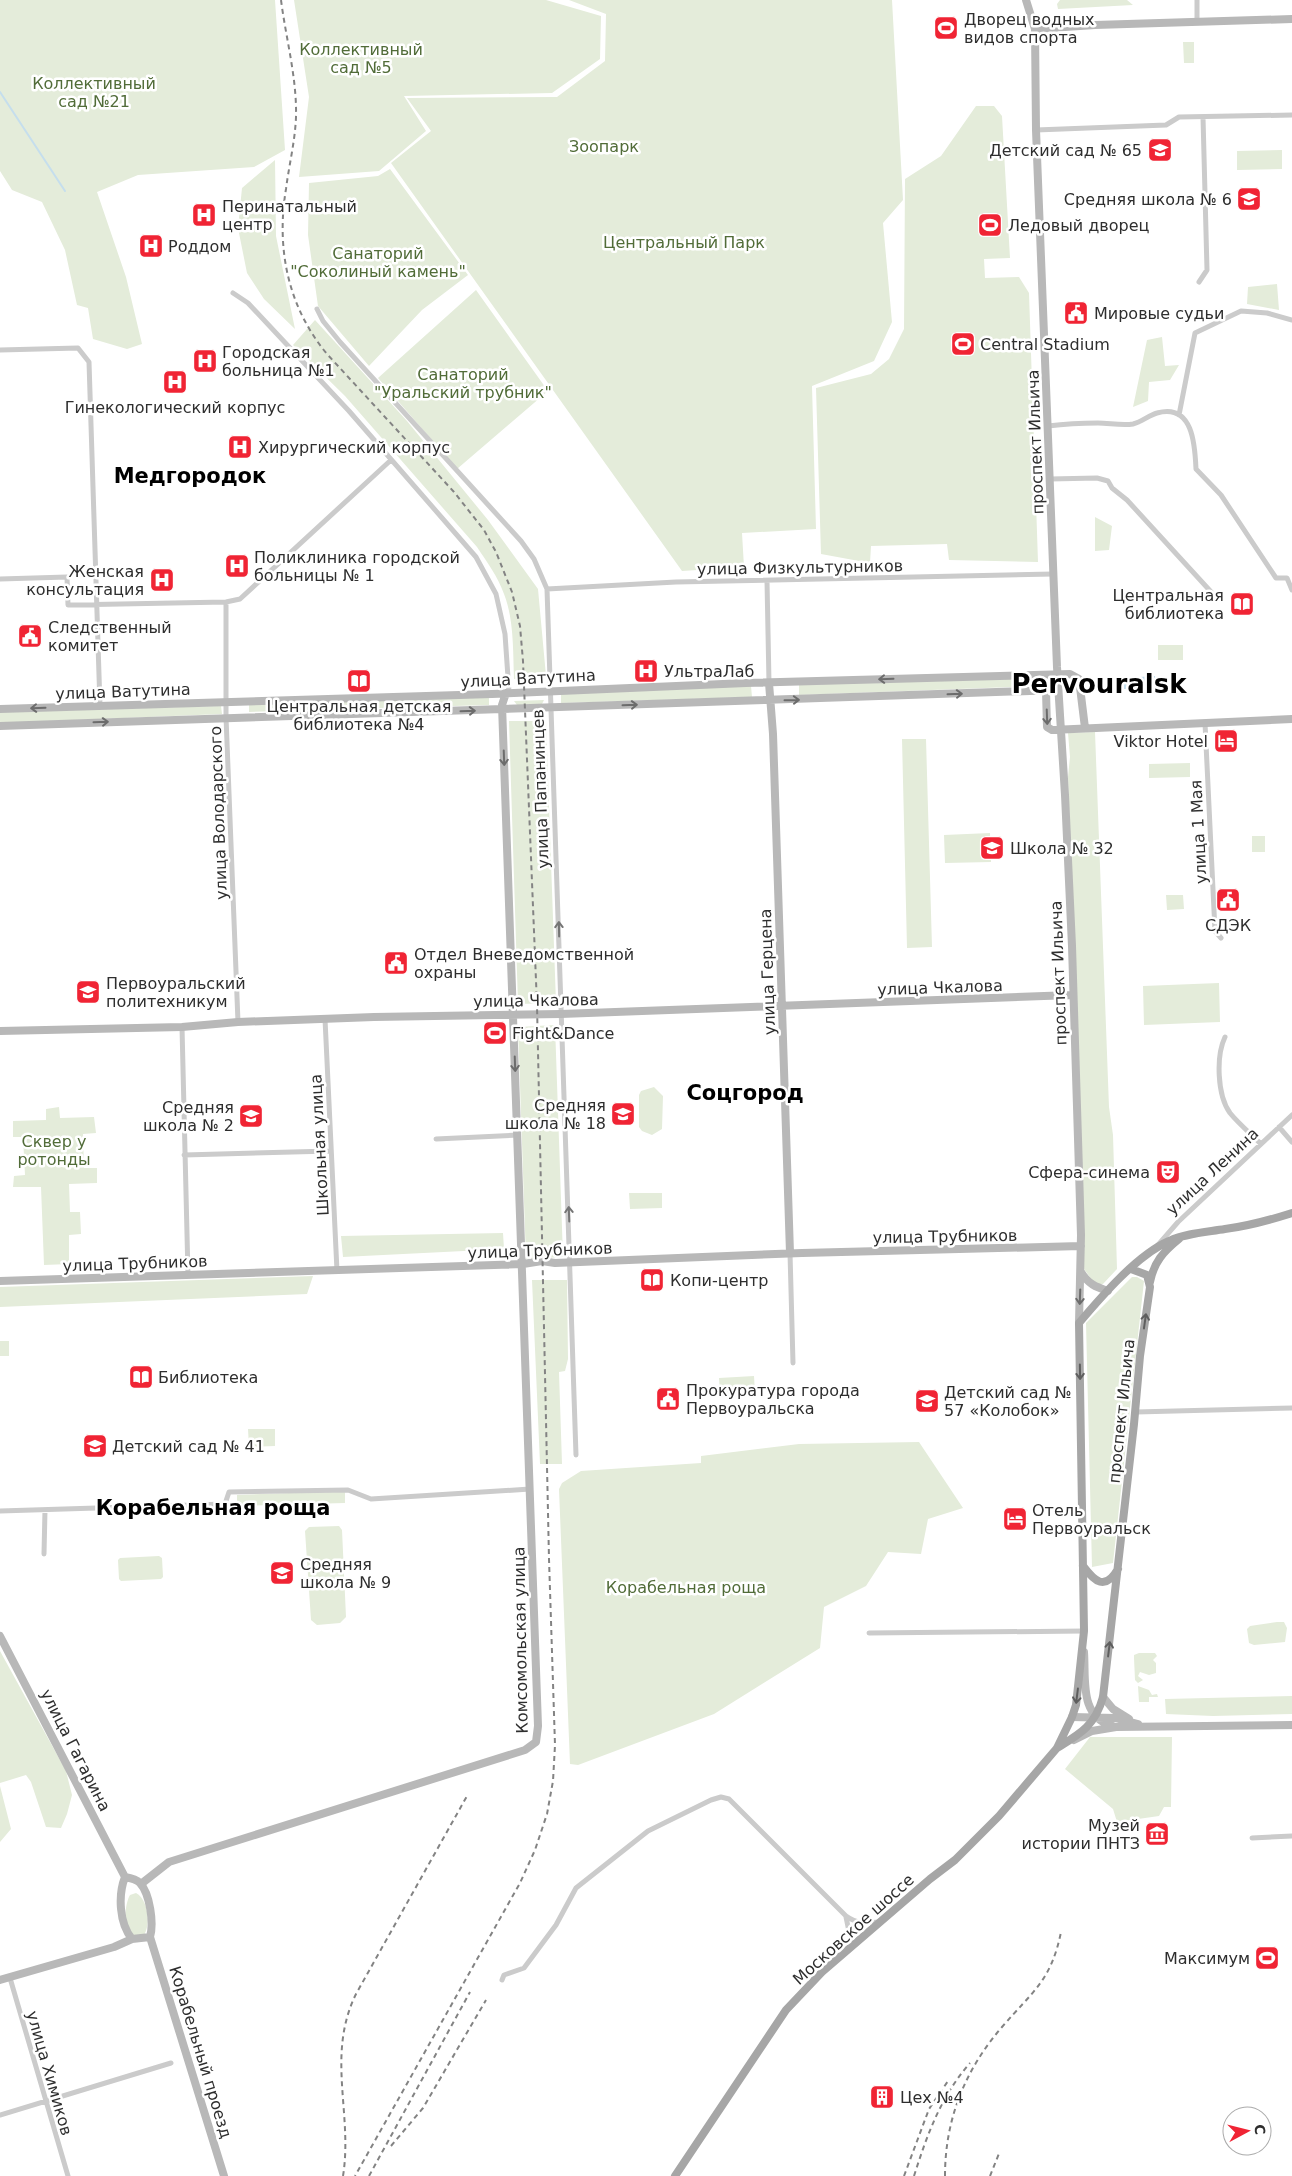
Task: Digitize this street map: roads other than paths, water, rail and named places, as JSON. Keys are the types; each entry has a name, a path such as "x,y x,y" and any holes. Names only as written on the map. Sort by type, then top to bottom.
{"main road":[{"name":"улица Ленина","path":"1079,1323 1131,1269 1153,1250 1168,1241 1183,1236 1244,1226 1292,1213"},
{"name":"улица Ленина","path":"1150,1287 1153,1268 1167,1249 1183,1236"},
{"path":"1131,1269 1147,1275 1150,1287"},
{"name":"проспект Ильича","path":"1057,1748 1083,1732 1095,1717 1103,1697 1136,1412 1140,1356 1150,1287"},
{"name":"проспект Ильича","path":"1057,1748 1076,1705 1084,1635 1079,1323"},
{"path":"1083,1566 1092,1578 1099,1583 1107,1582 1118,1569"},
{"name":"Московское шоссе","path":"675,2176 786,2010 809,1984 930,1878 955,1860 998,1816 1057,1748"}],"street":[{"name":"проспект Ильича","path":"1026,0 1035,29 1036,130 1057,675 1062,730 1081,1246 1079,1323"},
{"path":"1197,0 1197,22"},
{"path":"1035,29 1292,19"},
{"path":"1036,130 1166,124 1178,118 1292,115"},
{"path":"1199,282 1207,270 1203,117"},
{"path":"233,293 248,303 349,410 476,557 496,594 505,634 507,693 502,700 502,710 523,1264"},
{"name":"улица Папанинцев","path":"317,309 323,322 340,342 521,540 534,559 547,588 550,690 554,741 576,1455"},
{"path":"1179,414 1195,333 1241,311 1267,313 1292,320"},
{"path":"0,350 78,348 89,362 100,706"},
{"path":"1048,426 1098,423 1133,424 1159,412 1169,411 1179,414 1191,427 1195,445 1196,469 1221,495 1276,578 1287,578 1292,590"},
{"path":"0,579 68,577 68,605 226,602 240,599 391,460"},
{"path":"1050,479 1097,478 1108,481 1112,488 1130,504 1213,594"},
{"name":"улица Физкультурников","path":"547,588 676,582 1053,574"},
{"name":"улица Герцена","path":"767,580 793,1363"},
{"name":"улица Володарского","path":"226,602 226,717 238,1022"},
{"name":"улица Ватутина","path":"0,709 1044,673 1057,675"},
{"path":"1085,728 1079,679 1070,674 1057,675 1046,691 1047,727 1049,730 1292,719"},
{"name":"улица Ватутина","path":"0,726 1058,690"},
{"name":"улица 1 Мая","path":"1205,723 1216,931 1221,938"},
{"name":"улица Чкалова","path":"0,1032 182,1027 238,1022 456,1015 513,1016 1072,995"},
{"name":"Школьная улица","path":"325,1019 338,1271"},
{"path":"182,1027 188,1275"},
{"path":"1225,1037 1219,1050 1220,1080 1226,1107 1260,1144"},
{"name":"улица Ленина","path":"1153,1250 1178,1222 1292,1115"},
{"path":"1278,1127 1292,1142"},
{"path":"436,1138 518,1135"},
{"path":"184,1155 332,1151"},
{"name":"улица Трубников","path":"0,1282 523,1264 542,1261 571,1263 790,1253 1081,1246"},
{"name":"Комсомольская улица","path":"141,1884 170,1862 525,1750 536,1742 538,1726 523,1264"},
{"path":"1080,1270 1085,1279 1094,1287 1108,1291"},
{"path":"1136,1412 1292,1408"},
{"path":"0,1511 225,1504 229,1492 348,1490 371,1499 530,1489"},
{"path":"44,1554 45,1510"},
{"path":"869,1633 1084,1635"},
{"name":"проспект Ильича","path":"1084,1635 1087,1702 1095,1717"},
{"name":"улица Гагарина","path":"0,1636 125,1877"},
{"path":"1103,1697 1113,1709 1137,1724"},
{"path":"1072,1717 1115,1718 1147,1727"},
{"path":"1095,1717 1105,1724 1116,1727"},
{"path":"1057,1748 1092,1732 1116,1727 1292,1724"},
{"path":"502,1980 504,1975 524,1968 556,1925 576,1888 648,1831 711,1800 721,1797 729,1799 846,1916 854,1921 865,1924 880,1922"},
{"path":"1252,1838 1292,1836"},
{"path":"132,1939 125,1925 120,1898 125,1877 135,1879 141,1884"},
{"name":"Корабельный проезд","path":"141,1884 147,1898 152,1930 150,1937 224,2176"},
{"path":"846,1916 852,1946"},
{"path":"0,1980 114,1947 132,1939 150,1937"},
{"name":"улица Химиков","path":"10,1978 68,2176"},
{"path":"0,2115 171,2064"}],"water":[{"path":"1155,676 1155,688 1124,689 1123,678"}],"waterway":[{"path":"0,92 65,191"}],"railway":[{"path":"281,0 296,102 293,144 283,211 284,255 294,297 303,317 327,354 454,492 484,530 496,552 512,592 520,626 523,661 537,1005 555,1745 553,1781 547,1814 535,1850 520,1883 355,2176"},
{"path":"343,2176 345,2130 341,2062 347,2017 356,1994 467,1796"},
{"path":"945,2176 946,2155 953,2115 968,2078 977,2060 989,2043 1032,1994 1046,1974 1057,1949 1061,1932"},
{"path":"369,2176 470,1992"},
{"path":"391,2146 423,2108 486,2000"},
{"path":"914,2176 936,2116 951,2089 970,2063"},
{"path":"904,2176 929,2109 948,2081"},
{"path":"990,2176 1000,2151"}],"place":[{"name":"Дворец водных видов спорта","path":"946,28"},
{"name":"Детский сад № 65","path":"1160,150"},
{"name":"Средняя школа № 6","path":"1249,199"},
{"name":"Перинатальный центр","path":"204,215"},
{"name":"Ледовый дворец","path":"990,225"},
{"name":"Роддом","path":"151,246"},
{"name":"Мировые судьи","path":"1076,313"},
{"name":"Central Stadium","path":"963,344"},
{"name":"Городская больница №1","path":"205,361"},
{"name":"Гинекологический корпус","path":"175,382"},
{"name":"Хирургический корпус","path":"240,447"},
{"name":"Поликлиника городской больницы № 1","path":"237,566"},
{"name":"Женская консультация","path":"162,580"},
{"name":"Центральная библиотека","path":"1242,604"},
{"name":"Следственный комитет","path":"30,636"},
{"name":"УльтраЛаб","path":"646,671"},
{"name":"Центральная детская библиотека №4","path":"359,681"},
{"name":"Viktor Hotel","path":"1226,741"},
{"name":"Школа № 32","path":"992,848"},
{"name":"СДЭК","path":"1228,900"},
{"name":"Отдел Вневедомственной охраны","path":"396,963"},
{"name":"Первоуральский политехникум","path":"88,992"},
{"name":"Fight&Dance","path":"495,1033"},
{"name":"Средняя школа № 18","path":"623,1114"},
{"name":"Средняя школа № 2","path":"251,1116"},
{"name":"Сфера-синема","path":"1168,1172"},
{"name":"Копи-центр","path":"652,1280"},
{"name":"Библиотека","path":"141,1377"},
{"name":"Прокуратура города Первоуральска","path":"668,1399"},
{"name":"Детский сад № 57 «Колобок»","path":"927,1401"},
{"name":"Детский сад № 41","path":"95,1446"},
{"name":"Отель Первоуральск","path":"1015,1519"},
{"name":"Средняя школа № 9","path":"282,1573"},
{"name":"Музей истории ПНТЗ","path":"1157,1834"},
{"name":"Максимум","path":"1267,1958"},
{"name":"Цех №4","path":"882,2097"}],"district":[{"name":"Медгородок","path":"190,476"},
{"name":"Pervouralsk","path":"1099,684"},
{"name":"Соцгород","path":"745,1093"},
{"name":"Корабельная роща","path":"213,1508"}],"park label":[{"name":"Коллективный сад №5","path":"361,58"},
{"name":"Коллективный сад №21","path":"94,92"},
{"name":"Зоопарк","path":"604,146"},
{"name":"Центральный Парк","path":"684,242"},
{"name":"Санаторий \"Соколиный камень\"","path":"378,262"},
{"name":"Санаторий \"Уральский трубник\"","path":"463,383"},
{"name":"Сквер у ротонды","path":"54,1150"}]}
